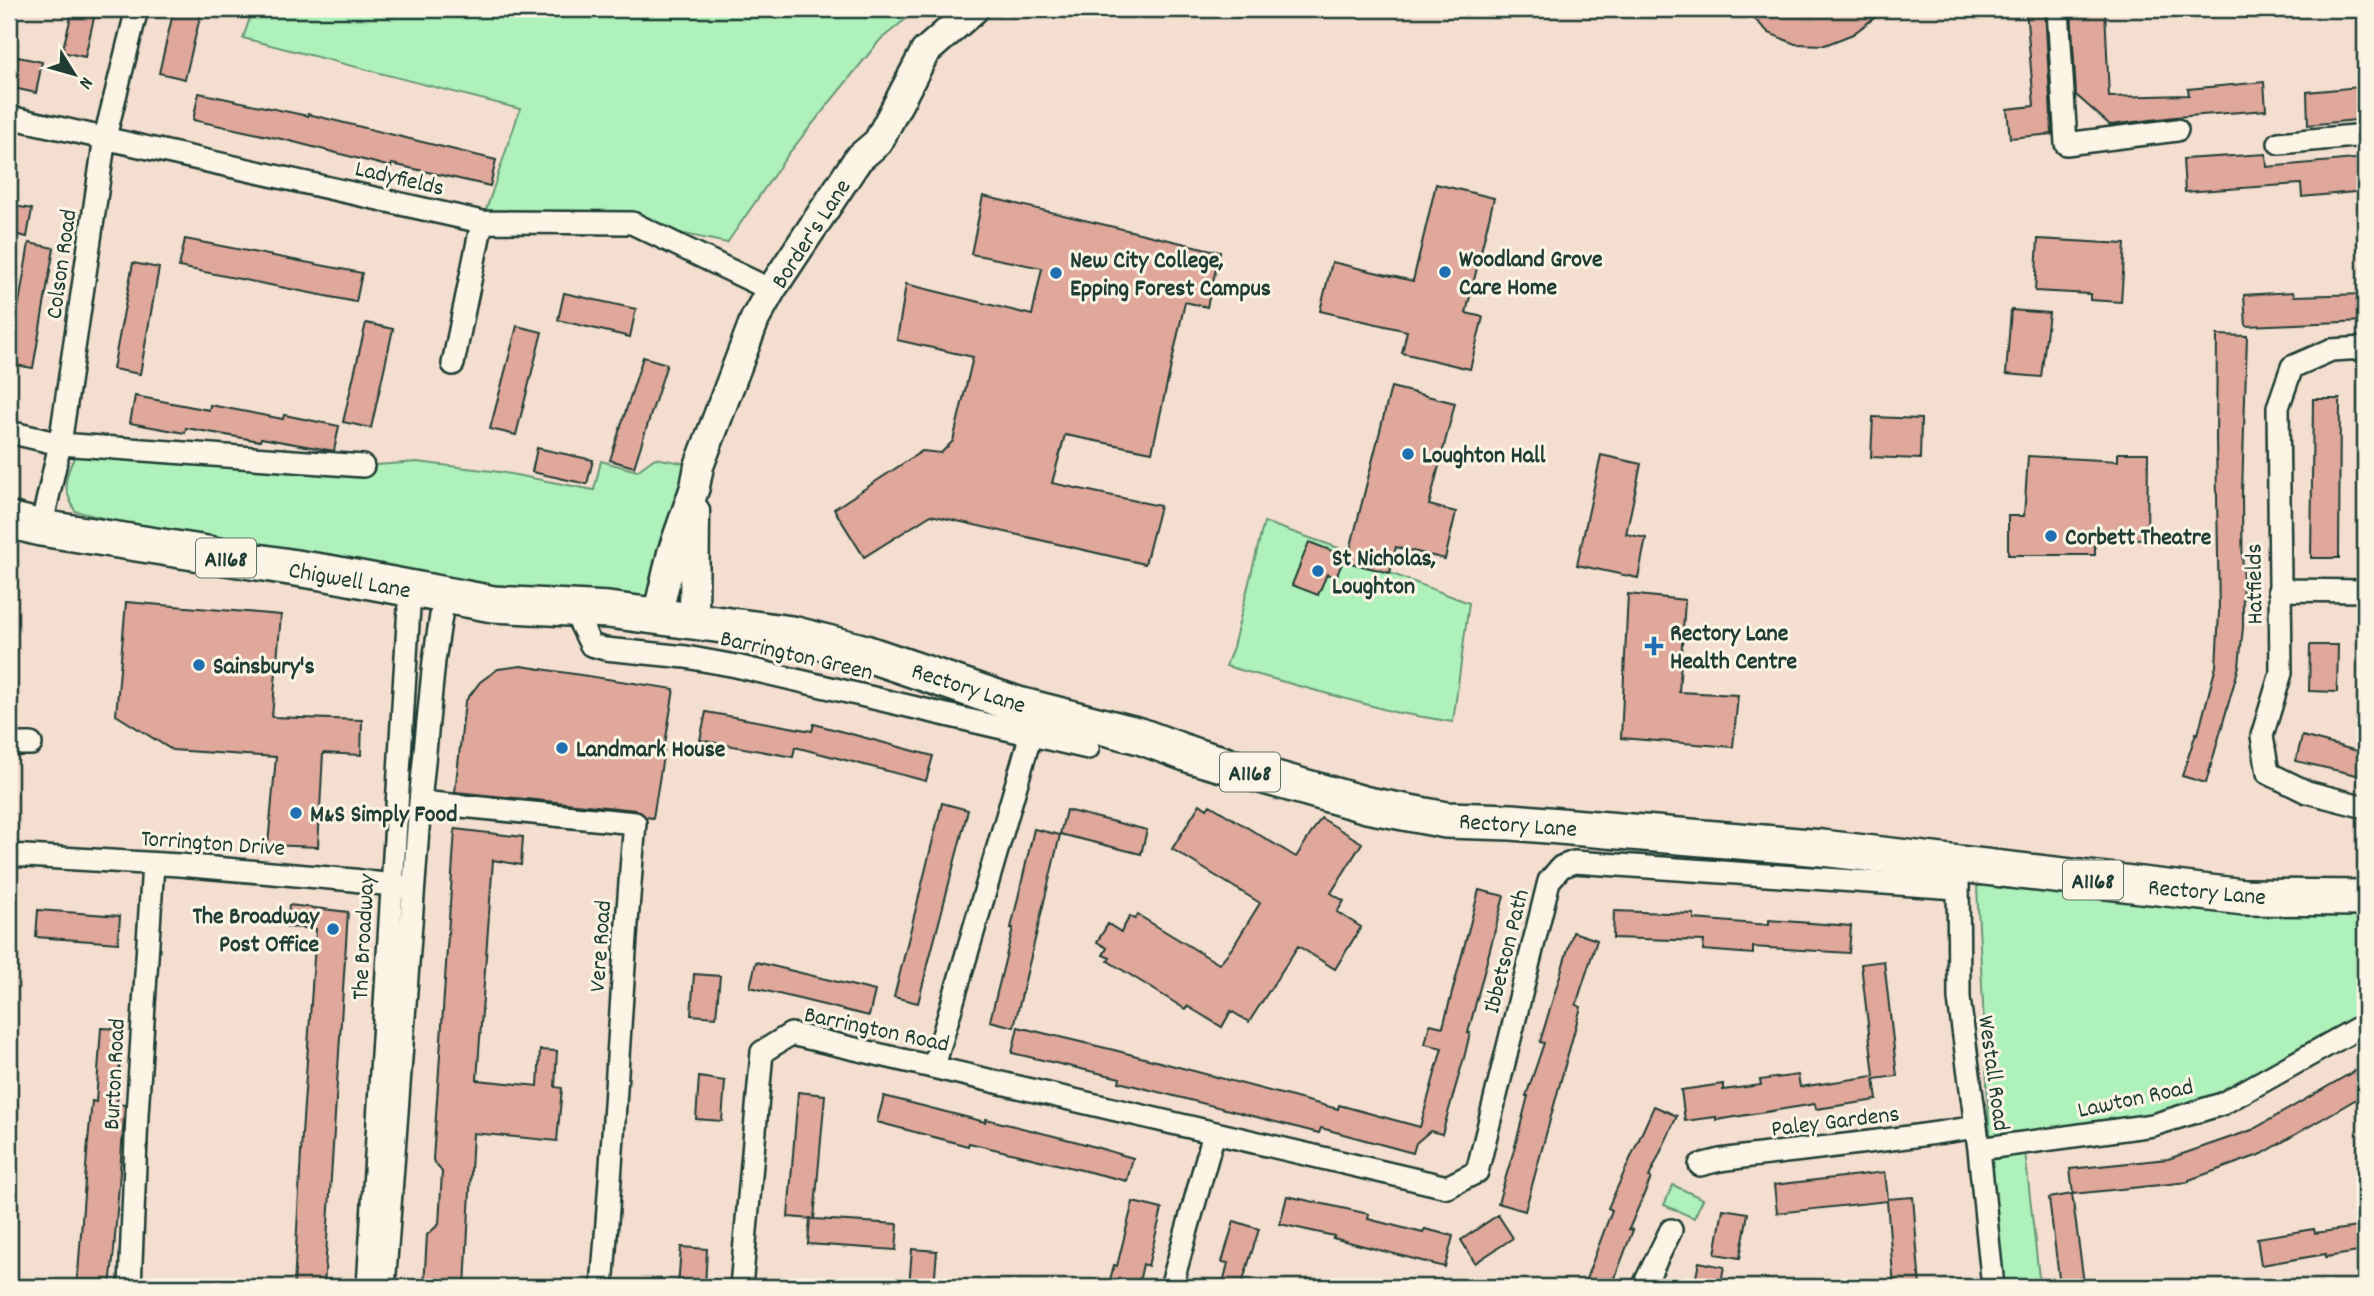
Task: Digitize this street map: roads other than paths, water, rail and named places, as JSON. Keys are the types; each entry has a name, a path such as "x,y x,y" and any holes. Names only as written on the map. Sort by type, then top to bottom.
{"main road":[{"name":"Chigwell Lane","path":"25,524 328,573 510,606 572,607 694,621"},
{"name":"Rectory Lane","path":"694,621 792,634 862,652 1018,705 1140,736 1195,756 1367,805 1446,820 1512,822 1822,848 1958,876 2244,897 2365,898"}],"street":[{"name":"Colson Road","path":"25,524 60,444 105,137 137,9"},
{"name":"Border's Lane","path":"657,617 672,553 695,487 699,466 755,319 771,290 859,159 877,142 926,52 974,9"},
{"path":"2059,9 2066,144 2178,130"},
{"name":"Ladyfields","path":"9,117 482,222 632,223 771,290"},
{"path":"2279,143 2365,135"},
{"path":"453,364 482,222"},
{"name":"Hatfields","path":"2365,348 2331,350 2292,367 2278,407 2281,673 2262,736 2268,773 2307,792 2365,807"},
{"path":"9,432 60,444 363,466"},
{"name":"Border's Lane","path":"694,621 695,487"},
{"path":"2279,590 2365,591"},
{"name":"The Broadway","path":"384,1287 420,802 434,661 427,593"},
{"name":"The Broadway","path":"368,1287 392,886 427,593"},
{"name":"Barrington Green","path":"572,607 591,645 605,649 686,657 736,666 1088,748"},
{"path":"934,1066 1031,734"},
{"path":"9,744 31,744"},
{"name":"Vere Road","path":"420,802 635,823 602,1287"},
{"name":"Torrington Drive","path":"9,855 340,879 414,888"},
{"name":"Ibbetson Path","path":"1214,1133 1447,1187 1477,1172 1549,881 1561,867 1574,862 1958,876"},
{"name":"Burton Road","path":"130,1287 137,1115 153,864"},
{"name":"Westall Road","path":"1958,876 1959,999 1979,1149 1993,1287"},
{"name":"Lawton Road","path":"1979,1149 2153,1125 2222,1104 2365,1024"},
{"name":"Barrington Road","path":"741,1287 762,1052 792,1034 1214,1133"},
{"name":"Paley Gardens","path":"1700,1166 1720,1160 1846,1143 1924,1136 1976,1127"},
{"path":"1171,1287 1214,1133"},
{"path":"1643,1287 1671,1230"}],"place":[{"name":"Woodland Grove Care Home","path":"1445,272"},
{"name":"New City College, Epping Forest Campus","path":"1056,273"},
{"name":"Loughton Hall","path":"1408,454"},
{"name":"Corbett Theatre","path":"2051,536"},
{"name":"St Nicholas, Loughton","path":"1318,571"},
{"name":"Rectory Lane Health Centre","path":"1654,646"},
{"name":"Sainsbury's","path":"199,665"},
{"name":"Landmark House","path":"562,748"},
{"name":"M&S Simply Food","path":"296,813"},
{"name":"The Broadway Post Office","path":"333,929"}]}
